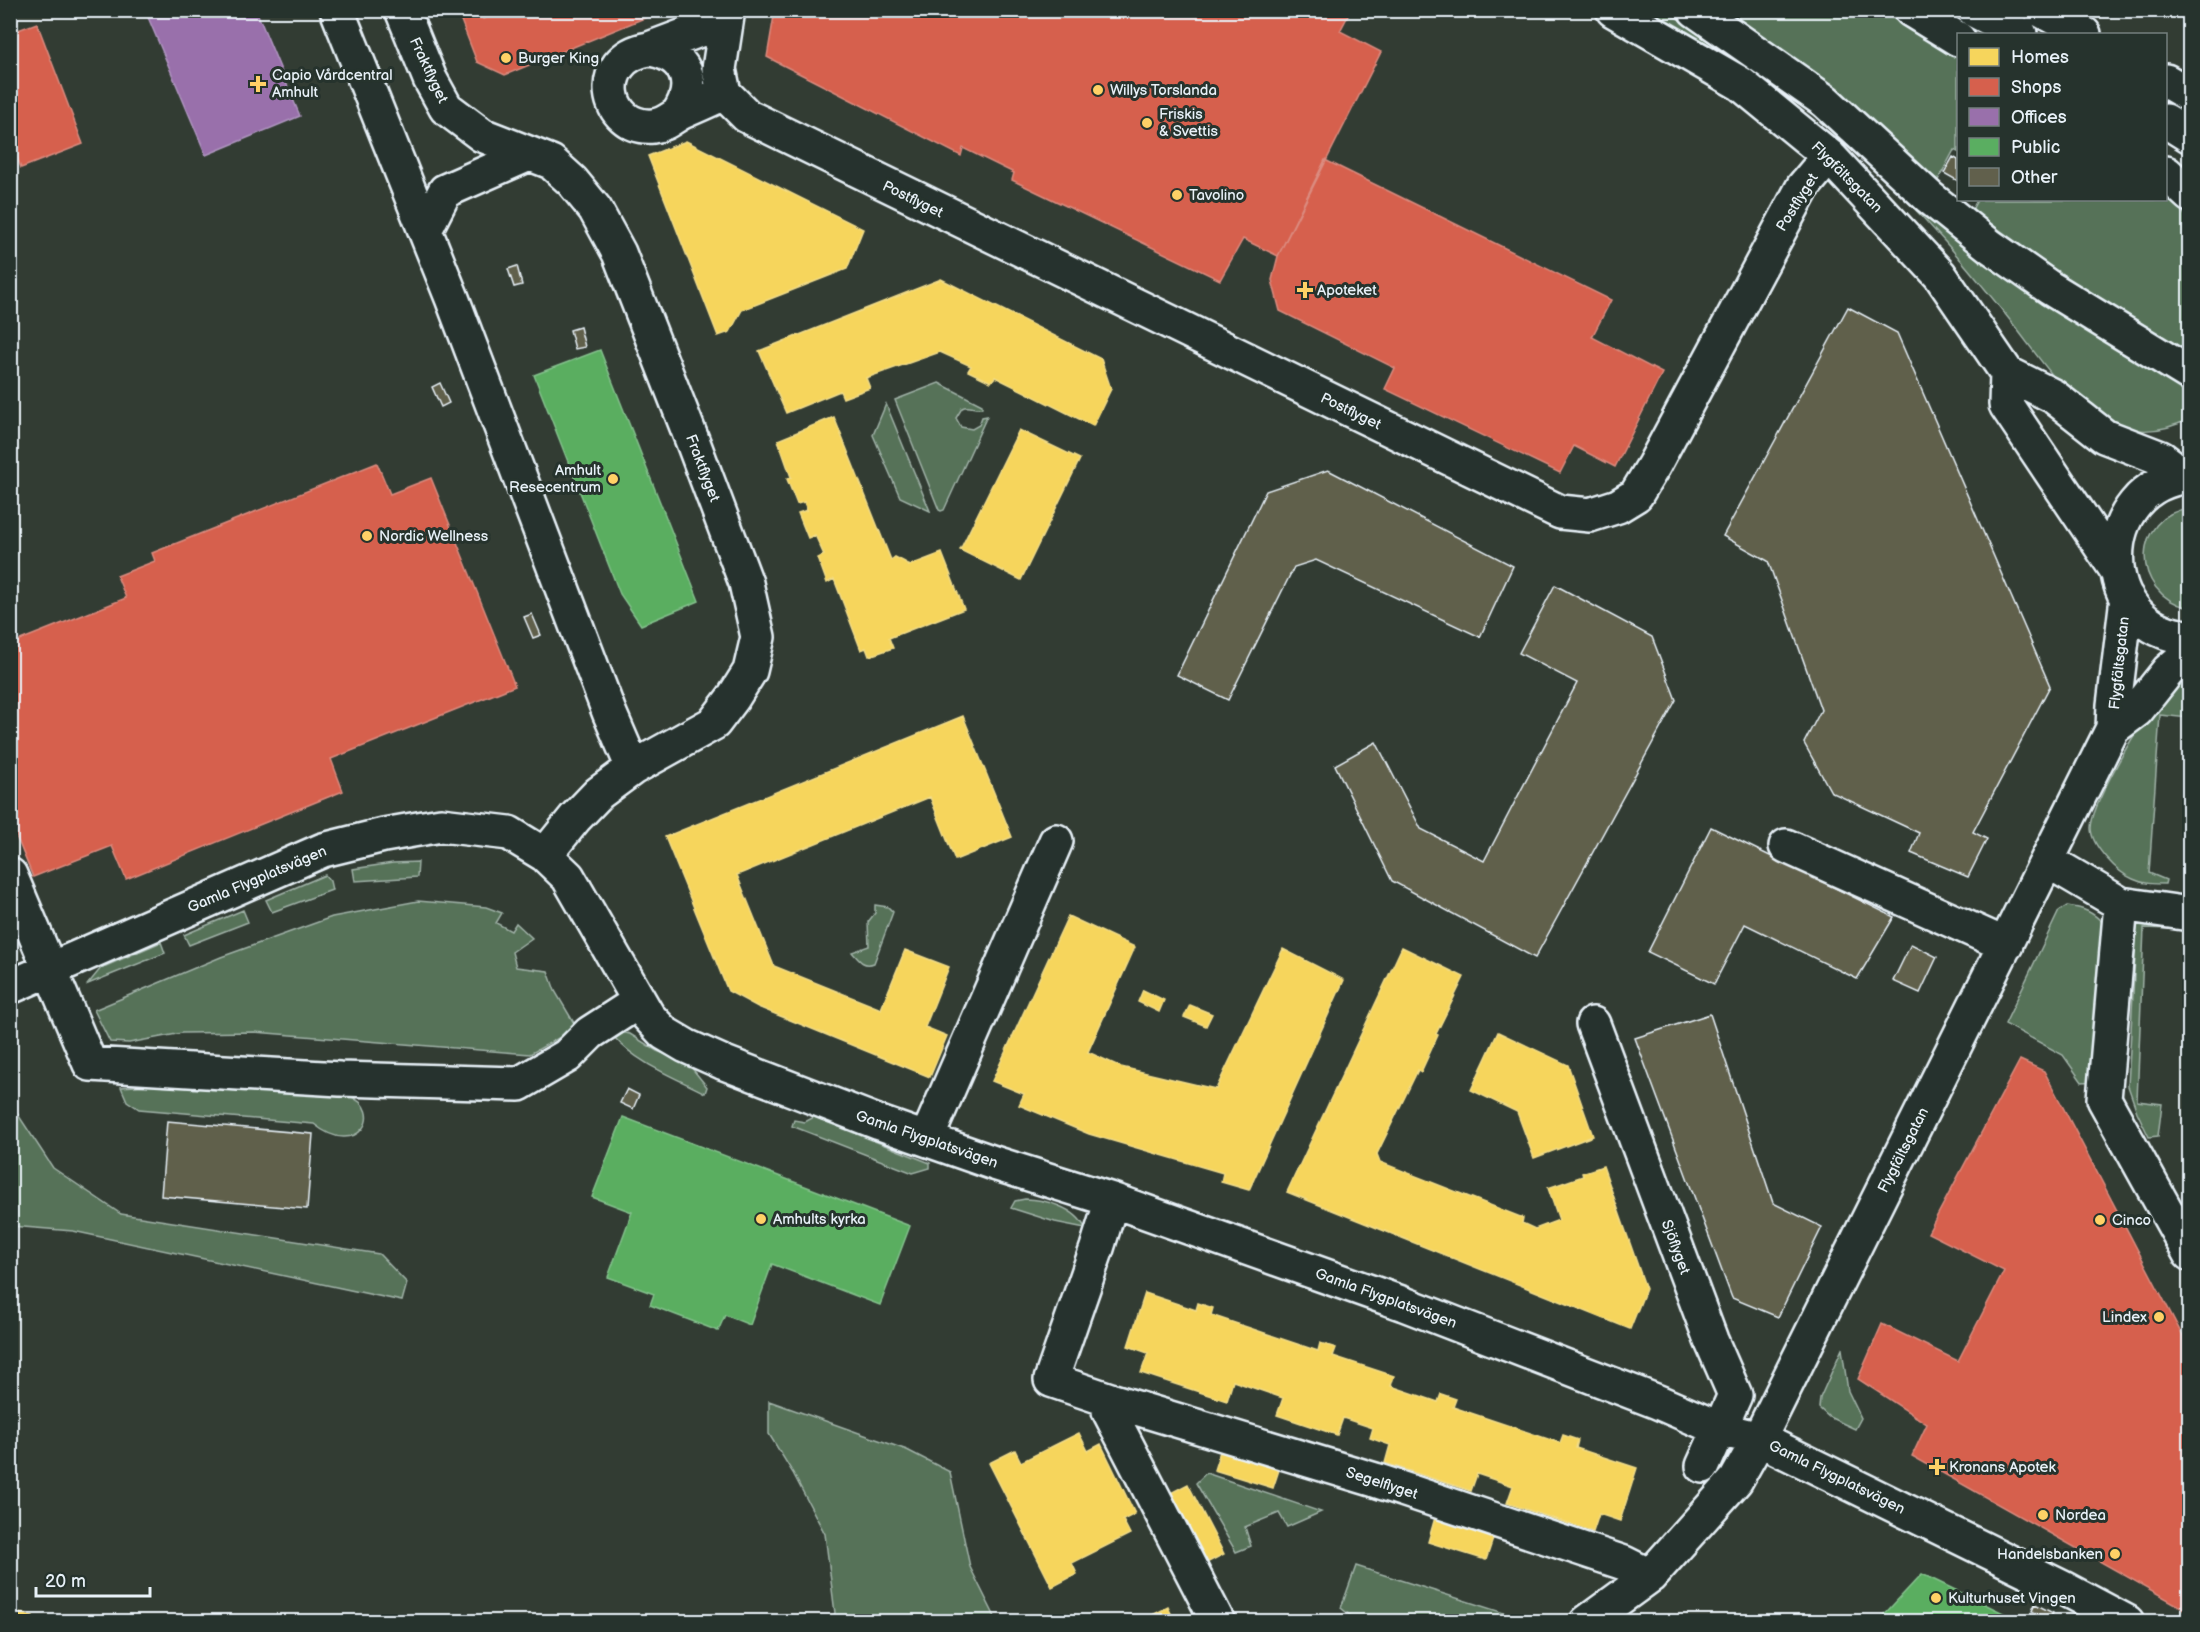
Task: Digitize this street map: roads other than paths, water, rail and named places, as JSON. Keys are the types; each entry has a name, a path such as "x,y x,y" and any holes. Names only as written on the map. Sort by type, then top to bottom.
{"street":[{"path":"338,10 425,230 609,712 633,768"},
{"name":"Fraktflyget","path":"402,10 430,79 446,108 482,135 551,162 572,181 595,209 619,253 747,583 758,637 750,671 714,723 633,768 599,793 545,855"},
{"name":"Flygfältsgatan","path":"1613,10 1741,84 1829,156 1940,275 2007,373 2053,396 2104,436 2161,458 2188,476"},
{"path":"1695,10 1825,101 1929,197 1990,246 2050,288 2190,374"},
{"path":"1911,10 1957,38"},
{"path":"1974,10 2017,33"},
{"path":"2041,10 2082,33"},
{"path":"727,16 718,69 724,93 656,126 643,126 631,122 621,114 614,103 611,91 612,78 617,66 625,57 727,16"},
{"path":"649,49 662,51 682,66 687,78 687,97 678,114"},
{"path":"2167,82 2190,95"},
{"name":"Postflyget","path":"724,93 747,116 925,205 1560,512 1590,515 1618,506 1636,495 1803,187 1829,156"},
{"path":"2167,122 2190,136"},
{"path":"425,230 445,191 529,154"},
{"path":"2167,174 2190,195"},
{"name":"Flygfältsgatan","path":"2007,373 2006,405 2121,583 2133,608 2151,623 2173,634 2190,637"},
{"name":"Flygfältsgatan","path":"1759,1439 2113,728 2121,583 2116,544 2121,525 2131,508 2155,487 2173,479 2188,476"},
{"name":"Flygfältsgatan","path":"2113,728 2137,710 2168,670 2190,652"},
{"name":"Gamla Flygplatsvägen","path":"10,987 323,850 384,835 441,825 509,832 545,855 568,877 638,1002 664,1033 686,1046 848,1111 994,1163 1112,1200 1404,1304 1647,1398 1720,1429 1759,1439 2127,1622"},
{"path":"927,1138 1056,841"},
{"path":"1786,846 2006,945"},
{"path":"2048,861 2121,904 2190,915"},
{"path":"10,875 90,1064 340,1079 519,1084 567,1056 590,1033 638,1002"},
{"path":"2121,904 2104,1099 2190,1254"},
{"name":"Sjöflyget","path":"1593,1024 1711,1340 1735,1395 1703,1466"},
{"name":"Segelflyget","path":"1112,1200 1051,1380 1375,1480 1624,1563 1650,1576"},
{"path":"1110,1400 1109,1411 1218,1622"},
{"path":"1587,1622 1650,1576 1736,1480 1759,1439"}],"place":[{"name":"Burger King","path":"506,58"},
{"name":"Capio Vårdcentral Amhult","path":"258,84"},
{"name":"Willys Torslanda","path":"1098,90"},
{"name":"Friskis & Svettis","path":"1147,123"},
{"name":"Tavolino","path":"1177,195"},
{"name":"Apoteket","path":"1305,290"},
{"name":"Amhult Resecentrum","path":"613,479"},
{"name":"Nordic Wellness","path":"367,536"},
{"name":"Amhults kyrka","path":"761,1219"},
{"name":"Cinco","path":"2100,1220"},
{"name":"Lindex","path":"2159,1317"},
{"name":"Kronans Apotek","path":"1937,1467"},
{"name":"Nordea","path":"2043,1515"},
{"name":"Handelsbanken","path":"2115,1554"},
{"name":"Kulturhuset Vingen","path":"1936,1598"}]}
